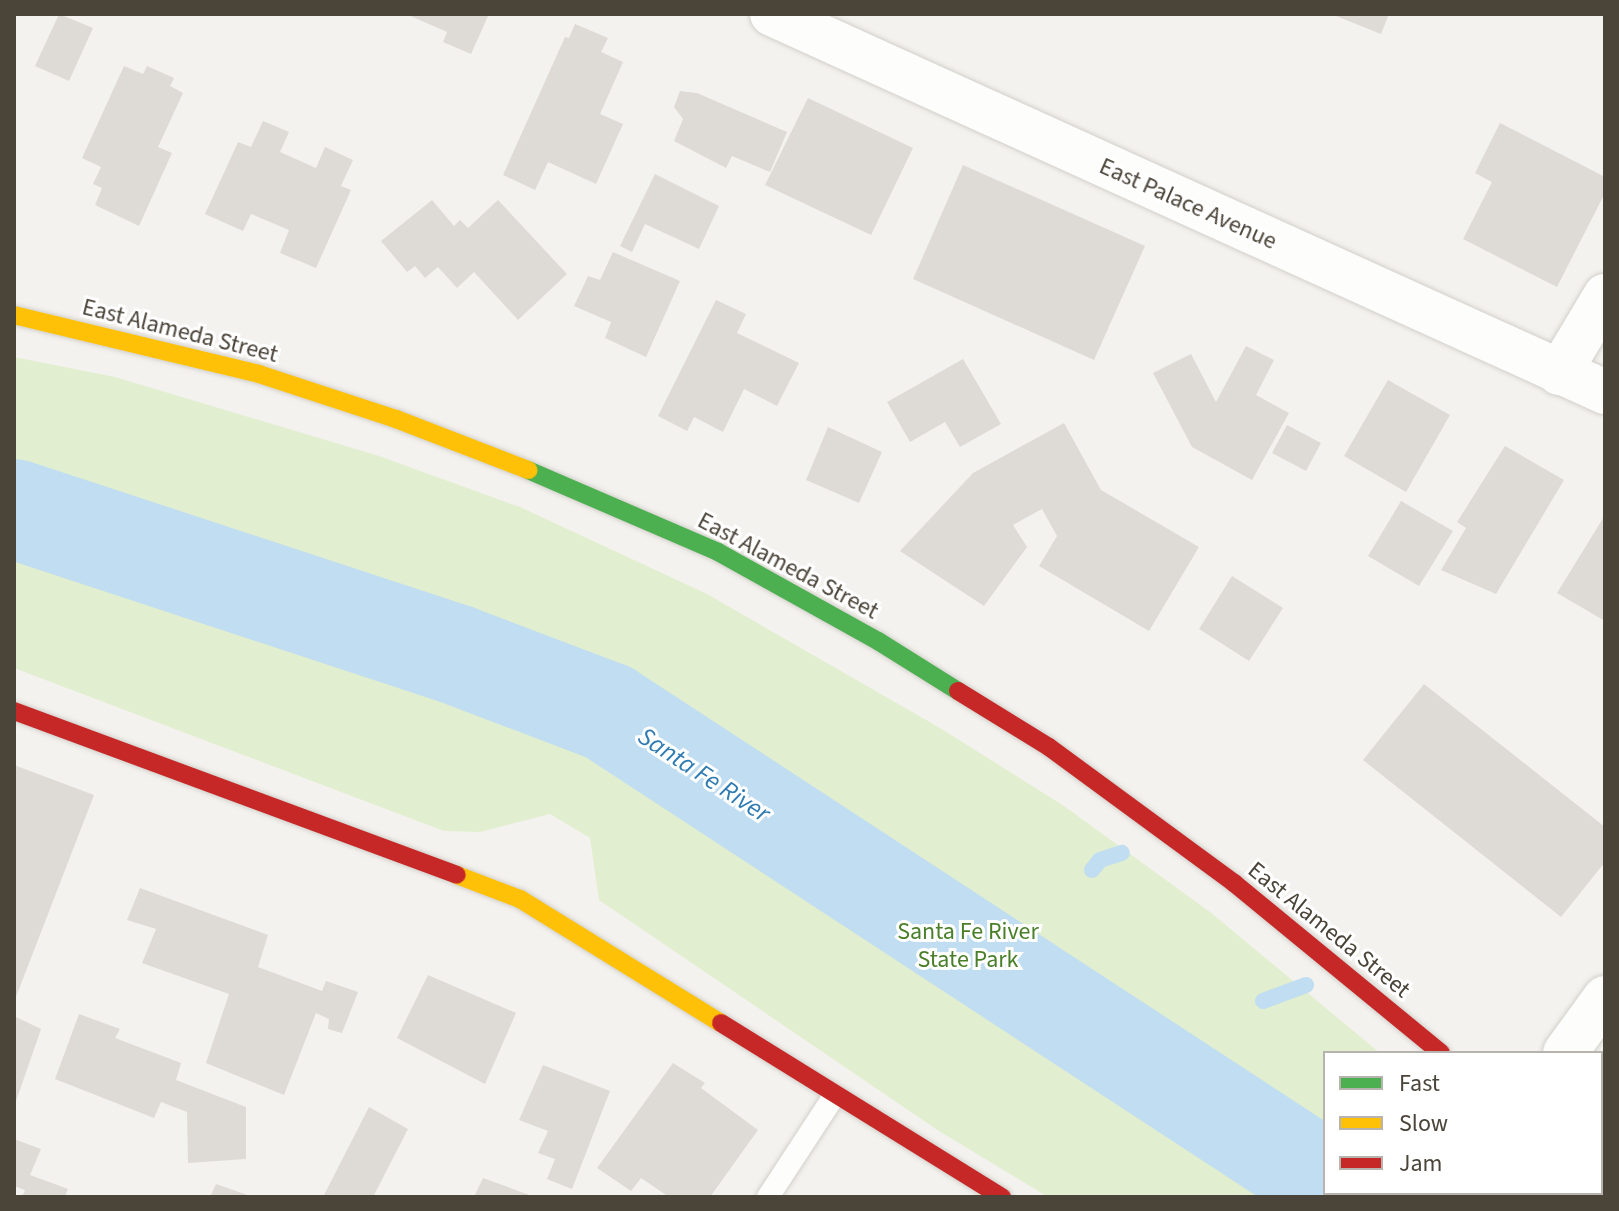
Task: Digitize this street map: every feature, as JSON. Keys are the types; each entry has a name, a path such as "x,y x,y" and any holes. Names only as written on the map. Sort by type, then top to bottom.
{"street":[{"name":"East Palace Avenue","path":"772,14 1605,392"},
{"path":"1559,373 1605,296"},
{"name":"East Alameda Street","path":"14,315 259,374 396,419 562,483 718,552 878,641 1049,747 1234,883 1439,1051"},
{"path":"14,711 520,899 834,1096 1002,1197"},
{"path":"1566,1051 1605,998"}],"lane":[{"path":"768,1197 834,1096"}],"green space":[{"name":"Santa Fe River State Park","path":"14,357 115,377 379,456 520,507 707,594 940,728 1064,806 1210,912 1378,1051 1323,1051 1323,1195 1553,1197 1048,1197 939,1131 599,900 590,838 550,814 480,832 444,831 14,668"}],"building":[{"path":"59,14 93,28 69,81 35,66"},
{"path":"406,14 489,14 471,54 443,42 447,32"},
{"path":"1331,14 1389,14 1381,34"},
{"path":"575,24 608,38 601,52 623,62 600,114 623,124 596,184 548,162 535,190 503,175 565,37 569,38"},
{"path":"124,66 143,74 147,66 174,78 170,86 183,93 158,147 172,153 139,226 95,205 102,188 93,184 101,167 82,158"},
{"path":"680,91 697,93 787,132 770,172 732,156 726,168 674,141 683,119 674,107"},
{"path":"808,98 913,148 871,235 765,185"},
{"path":"263,121 289,132 280,152 316,168 325,147 353,160 341,186 351,190 316,268 280,253 289,230 251,214 243,231 205,214 238,142 251,147"},
{"path":"1500,123 1605,177 1605,193 1557,287 1463,239 1492,182 1475,173"},
{"path":"963,165 1145,246 1094,360 913,279"},
{"path":"655,174 719,206 699,249 645,224 632,252 620,246"},
{"path":"432,200 454,226 460,220 468,228 498,200 567,274 518,320 474,272 457,288 438,267 425,278 415,266 407,272 381,241"},
{"path":"613,252 680,281 646,357 605,338 611,322 574,306 588,276 600,280"},
{"path":"716,300 746,314 737,333 799,363 777,406 744,389 723,432 694,417 687,431 658,416"},
{"path":"1246,346 1274,360 1256,395 1289,413 1252,480 1192,447 1153,373 1191,354 1216,402"},
{"path":"963,359 1001,424 960,447 945,422 910,442 887,402"},
{"path":"1388,380 1450,415 1406,492 1344,456"},
{"path":"1064,423 1101,490 1199,547 1149,631 1039,566 1057,536 1042,509 1013,525 1027,547 984,606 900,551 973,473"},
{"path":"1287,425 1321,443 1306,471 1272,453"},
{"path":"828,427 882,452 859,503 806,480"},
{"path":"1505,446 1564,480 1496,594 1441,570 1466,528 1457,522"},
{"path":"1401,501 1453,531 1419,586 1368,556"},
{"path":"1605,515 1605,621 1557,593"},
{"path":"1232,576 1283,608 1249,661 1199,629"},
{"path":"1424,684 1605,827 1605,862 1561,917 1363,760"},
{"path":"14,765 94,795 14,1002"},
{"path":"140,888 268,935 258,967 322,991 326,981 358,992 342,1033 328,1029 329,1019 316,1013 284,1095 206,1063 229,994 142,963 156,929 127,920"},
{"path":"428,975 516,1013 485,1084 397,1038"},
{"path":"79,1014 120,1029 115,1038 181,1063 176,1080 246,1107 246,1159 188,1163 187,1112 161,1102 154,1118 55,1079"},
{"path":"14,1016 41,1029 14,1107"},
{"path":"673,1063 705,1083 701,1088 758,1130 710,1197 669,1197 641,1178 631,1191 597,1168"},
{"path":"543,1065 610,1091 572,1189 547,1179 555,1159 538,1153 548,1131 519,1120"},
{"path":"369,1107 408,1129 373,1197 323,1197"},
{"path":"14,1139 41,1149 30,1175 68,1189 65,1197 22,1197 25,1190 14,1186"},
{"path":"483,1178 535,1197 474,1197"},
{"path":"216,1184 253,1197 210,1197"}],"waterway":[{"name":"Santa Fe River","path":"14,509 455,654 608,712 1323,1180"},
{"path":"1092,870 1100,860 1122,853"},
{"path":"1263,1001 1306,985"}],"traffic: fast":[{"path":"528,470 718,552 878,641 958,691"}],"traffic: slow":[{"path":"14,315 259,374 396,419 528,470"},
{"path":"457,875 520,899 721,1023"}],"traffic: jam":[{"path":"958,691 1049,747 1234,883 1439,1051"},
{"path":"14,711 457,875"},
{"path":"721,1023 1002,1197"}]}
